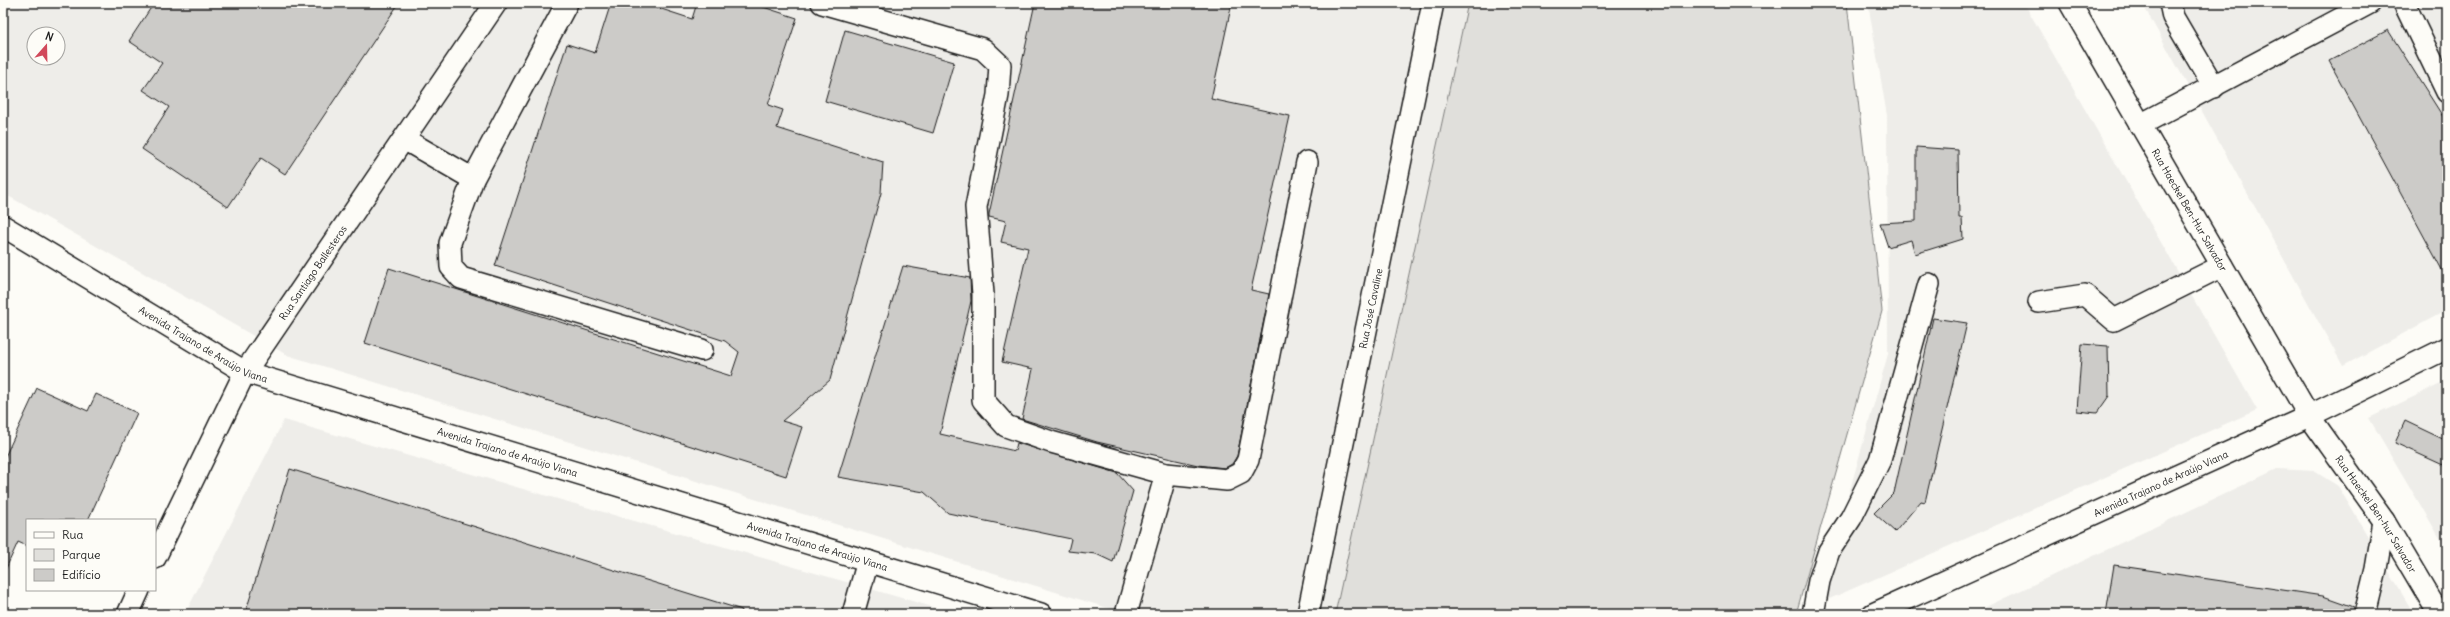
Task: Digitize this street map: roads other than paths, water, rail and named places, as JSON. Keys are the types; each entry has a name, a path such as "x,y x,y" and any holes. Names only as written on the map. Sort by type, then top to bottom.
{"street":[{"name":"Rua Santiago Ballesteros","path":"156,556 245,372 496,3"},
{"path":"567,3 473,179 450,243 451,267 461,278 702,350"},
{"path":"822,3 983,49 1000,65 998,95 976,207 982,294 983,400 1006,426 1051,442 1166,474 1227,480 1241,473 1248,460 1307,162"},
{"name":"Rua José Cavaline","path":"1308,614 1433,3"},
{"name":"Rua Haeckel Ben-Hur Salvador","path":"2070,3 2309,416"},
{"path":"2170,3 2173,17 2214,87"},
{"path":"2140,125 2370,3"},
{"path":"2404,3 2447,92"},
{"path":"404,139 473,179"},
{"name":"Avenida Trajano de Araújo Viana","path":"3,226 245,372 1041,614"},
{"path":"2039,302 2085,295 2114,320 2222,266"},
{"path":"1813,614 1820,581 1829,551 1851,518 1880,460 1929,284"},
{"name":"Avenida Trajano de Araújo Viana","path":"1873,614 2309,416 2447,348"},
{"name":"Rua Haeckel Ben-hur Salvador","path":"2309,416 2384,521 2439,614"},
{"path":"1126,614 1166,474"},
{"path":"2365,614 2376,569 2384,521"},
{"path":"853,614 868,561"},
{"path":"128,614 139,591"}]}
